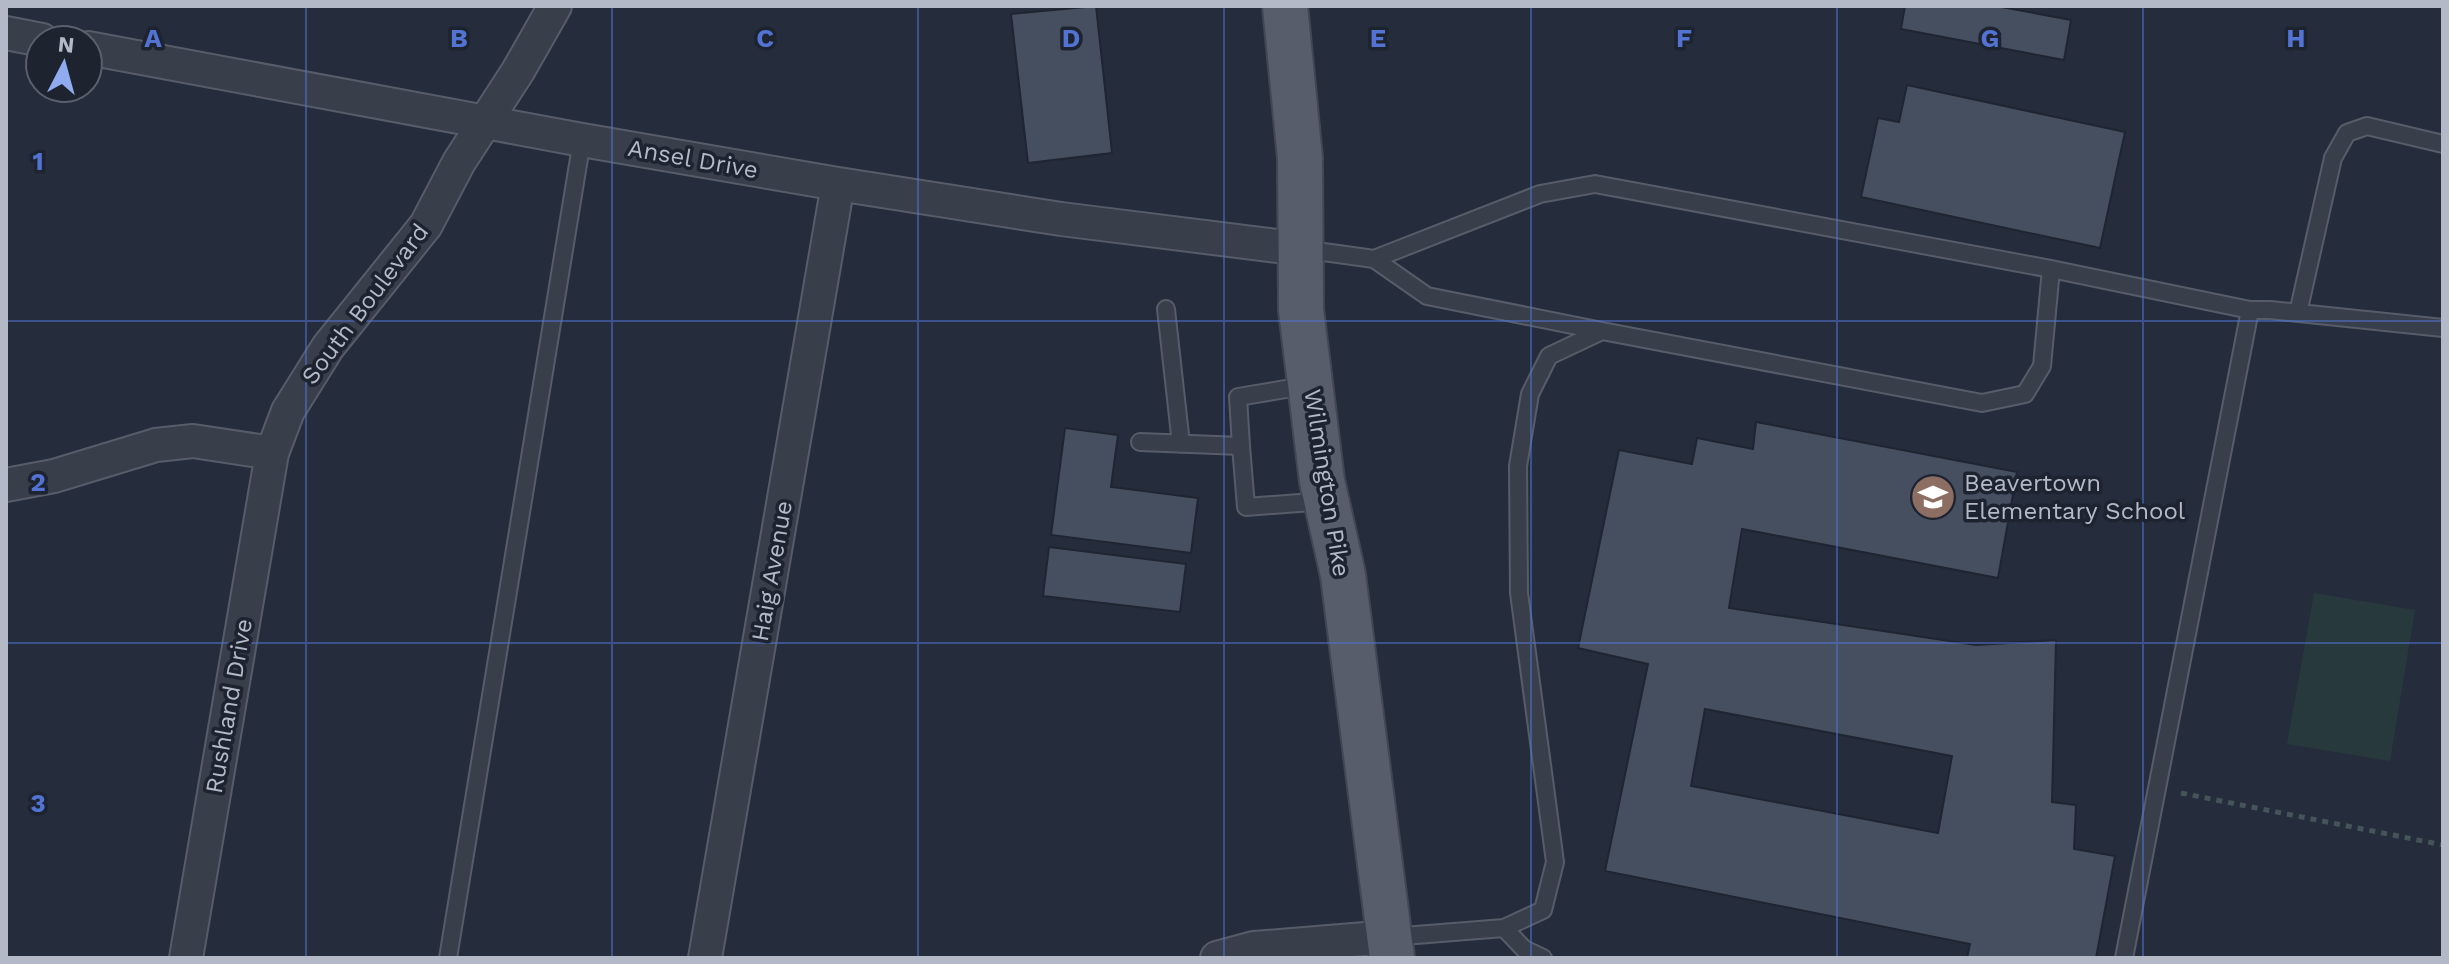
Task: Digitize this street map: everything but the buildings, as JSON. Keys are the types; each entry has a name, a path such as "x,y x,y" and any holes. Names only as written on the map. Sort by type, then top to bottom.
{"main road":[{"name":"Wilmington Pike","path":"1285,6 1300,158 1301,310 1326,501 1343,575 1391,948"}],"street":[{"name":"South Boulevard","path":"272,453 288,411 328,347 426,225 459,162 555,6"},
{"name":"Ansel Drive","path":"104,51 838,184 1061,219 1301,249"},
{"name":"Haig Avenue","path":"705,958 838,184"},
{"path":"6,485 54,476 156,445 193,441 272,453"},
{"name":"Rushland Drive","path":"186,958 272,453"},
{"path":"1217,958 1254,948 1391,948"}],"lane":[{"path":"2298,313 2333,158 2347,133 2367,126 2443,144"},
{"path":"448,958 582,140"},
{"path":"1374,259 1540,194 1595,184 2051,269 2250,310 2443,328"},
{"path":"1301,249 1374,259 1427,296 1982,403 2025,394 2042,366 2051,269"},
{"path":"1166,309 1181,444"},
{"path":"2124,958 2250,310"},
{"path":"1391,948 1504,928 1543,910 1555,862 1519,593 1518,466 1530,394 1549,356 1602,331"},
{"path":"1310,385 1238,397 1246,507 1326,501"},
{"path":"1140,442 1241,446"},
{"path":"1504,928 1524,949 1543,958"}],"path":[{"path":"2157,788 2443,845"}],"shaded area":[{"path":"2314,593 2415,610 2390,761 2287,744"}],"place":[{"name":"Beavertown Elementary School","path":"1933,497"}]}
